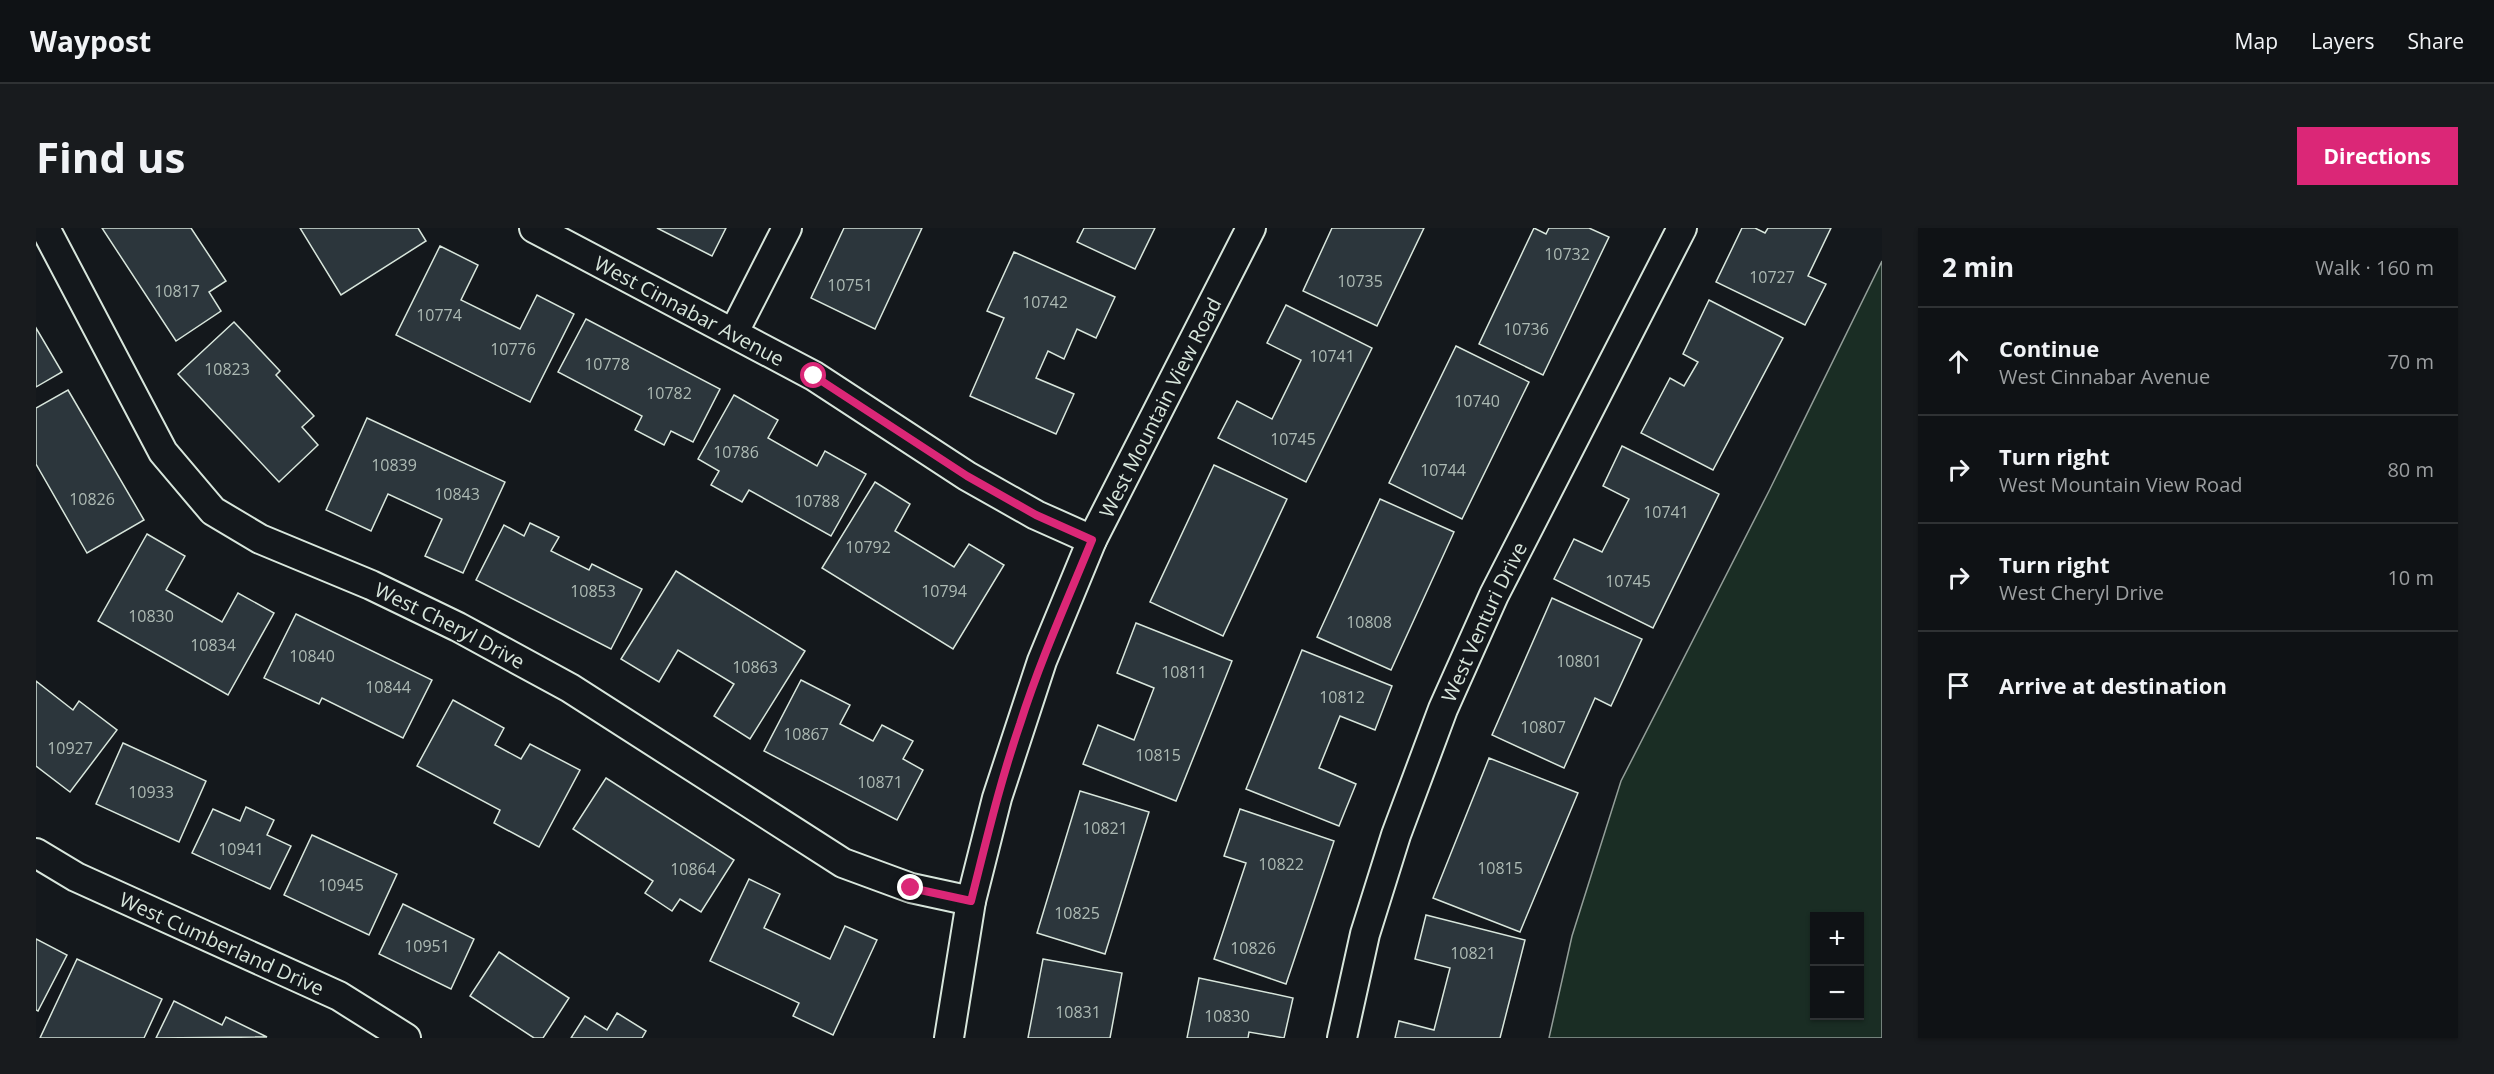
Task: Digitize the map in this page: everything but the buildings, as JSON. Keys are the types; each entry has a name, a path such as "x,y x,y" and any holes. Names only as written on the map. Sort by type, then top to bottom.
{"street":[{"name":"West Cheryl Drive","path":"45,228 163,452 213,512 260,539 371,585 458,627 570,688 843,863 911,888 971,901"},
{"name":"West Cinnabar Avenue","path":"534,228 814,376 967,476 1036,515 1092,540"},
{"path":"734,332 787,228"},
{"name":"West Mountain View Road","path":"949,1038 971,901 997,798 1042,661 1092,540 1251,228"},
{"name":"West Venturi Drive","path":"1342,1038 1365,934 1396,835 1443,709 1494,595 1682,228"},
{"name":"West Cumberland Drive","path":"36,854 76,877 339,996 406,1038"}],"green space":[{"path":"1882,261 1882,1038 1549,1038 1572,936 1621,781 1769,491"}],"route":[{"path":"814,376 891,424 967,476 1036,515 1092,540 1042,661 1020,724 997,798 971,901 911,888"}]}
